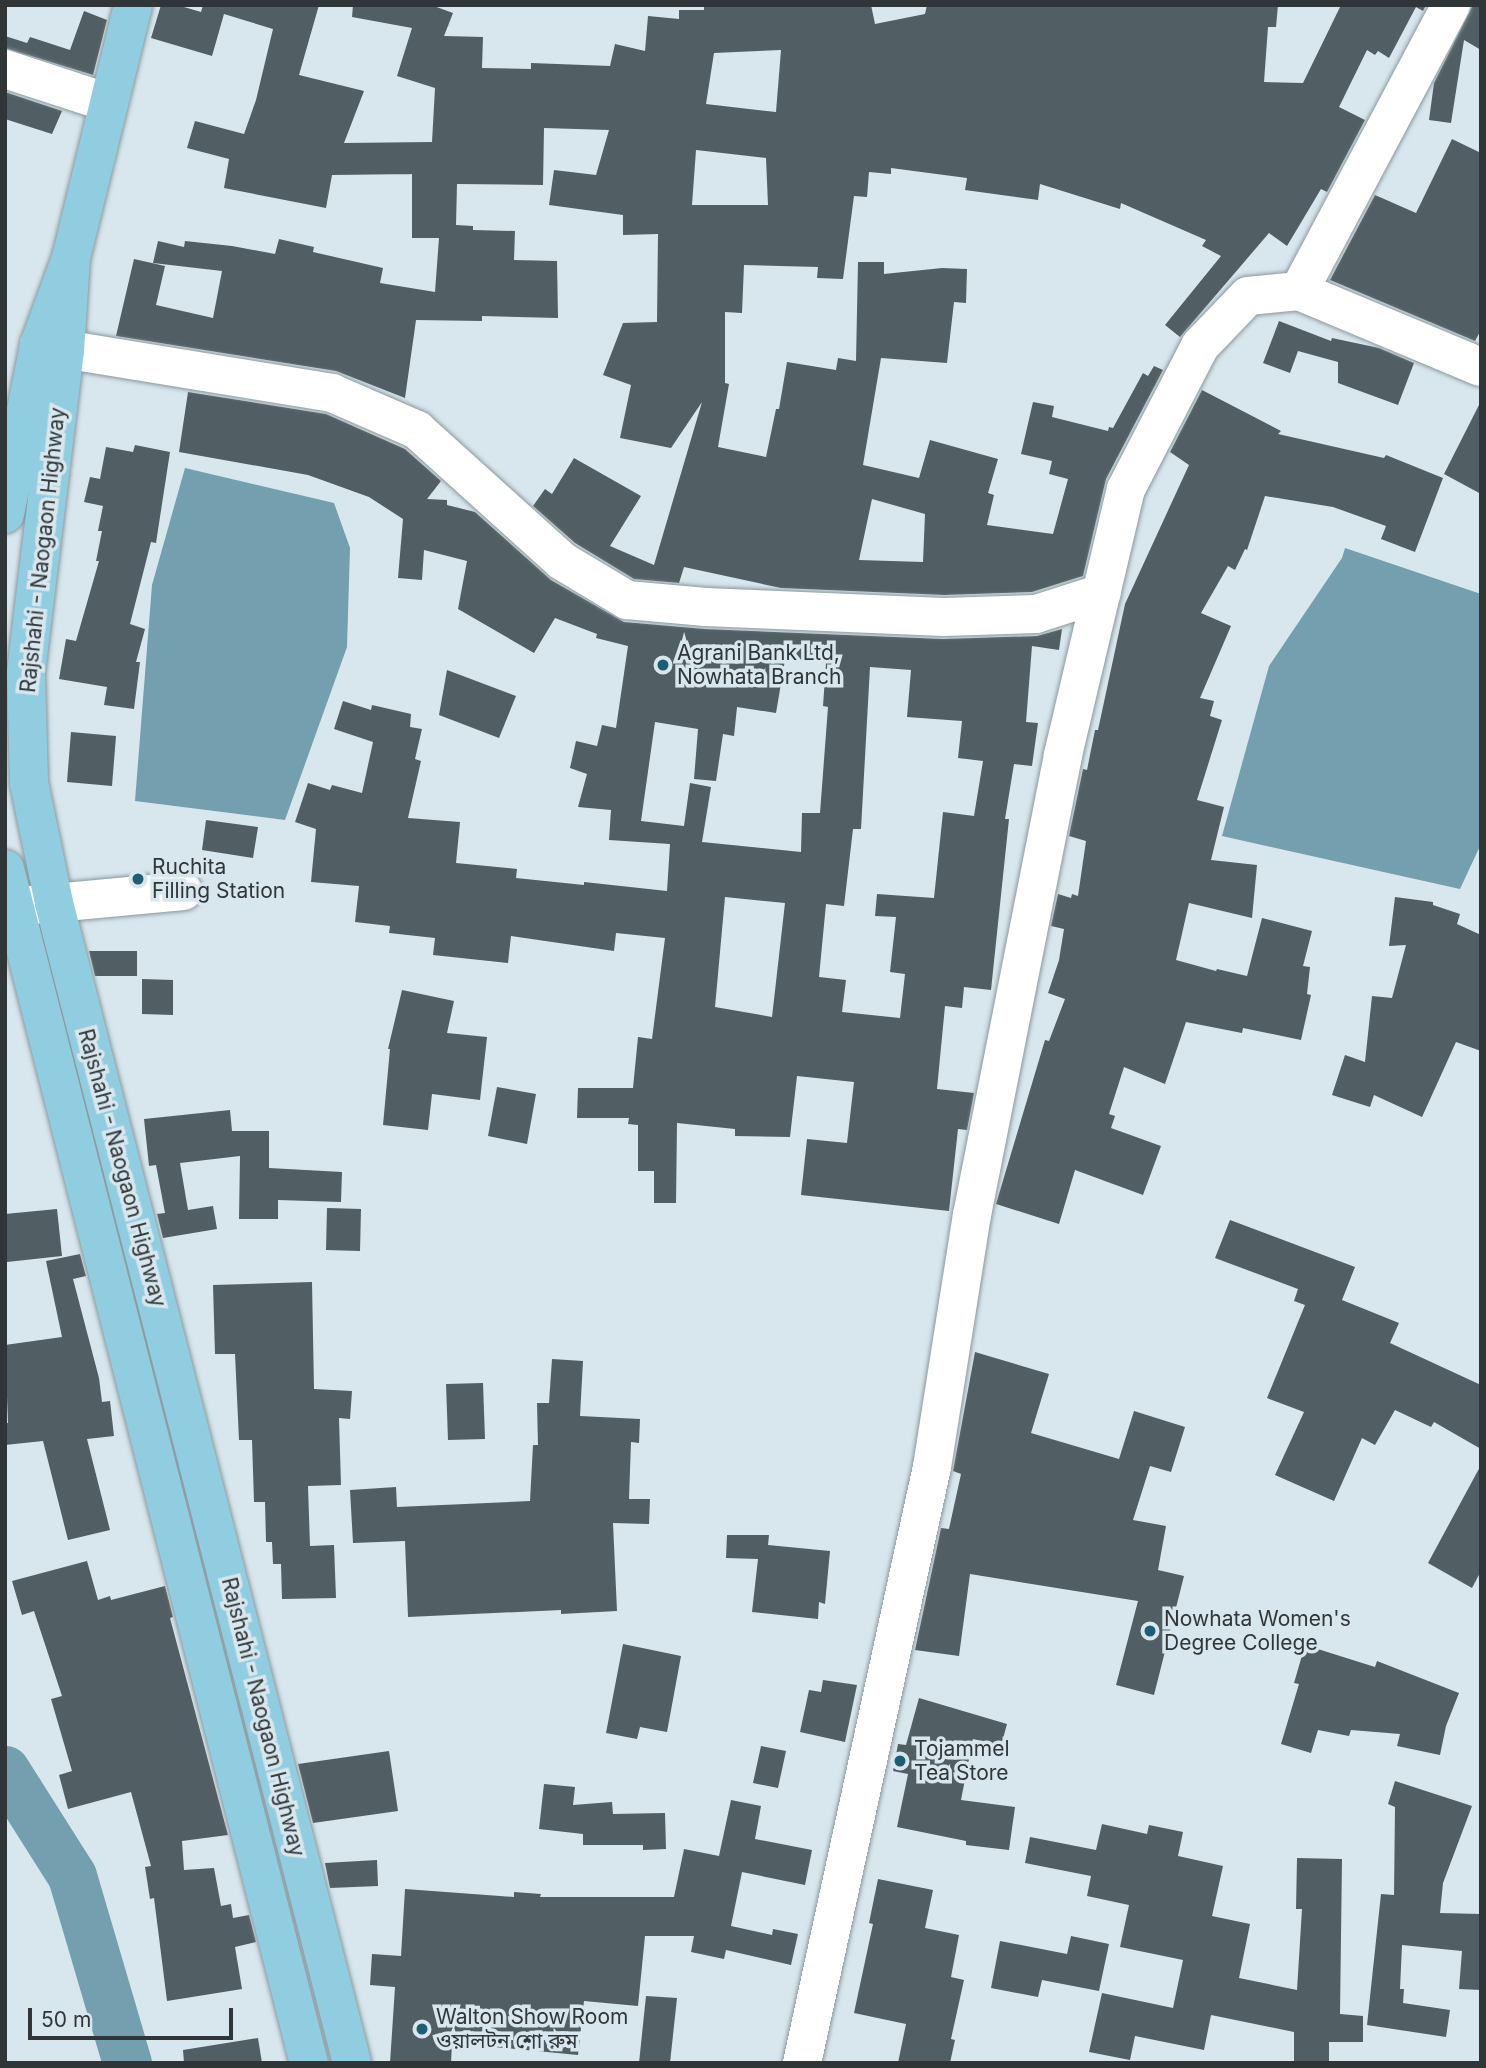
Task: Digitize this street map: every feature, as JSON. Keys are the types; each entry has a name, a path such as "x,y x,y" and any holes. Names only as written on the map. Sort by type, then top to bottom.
{"main road":[{"name":"Rajshahi - Naogaon Highway","path":"5,514 52,348 71,258 133,5"},
{"name":"Rajshahi - Naogaon Highway","path":"52,348 26,674 29,783 54,903 352,2063"},
{"name":"Rajshahi - Naogaon Highway","path":"5,870 309,2063"}],"street":[{"path":"1299,291 1451,5"},
{"path":"5,69 109,103"},
{"path":"802,2063 932,1467 975,1202 1063,755 1126,489 1200,346 1248,296 1299,291 1481,367"},
{"path":"52,348 332,393 417,430 562,561 627,600 706,607 944,617 1036,614 1102,593"},
{"path":"13,907 183,891"}],"water":[{"path":"185,468 334,503 350,548 347,647 285,820 135,801 152,585"},
{"path":"1345,548 1481,594 1481,844 1460,889 1222,836 1269,666 1342,558"}],"building":[{"path":"161,5 177,5 201,12 203,5 319,5 299,75 364,91 344,143 432,142 435,88 397,76 412,28 352,17 353,5 431,5 453,13 444,36 483,37 482,68 531,69 531,63 610,66 615,44 645,51 648,16 679,19 679,10 704,10 704,5 871,5 875,24 925,14 927,5 1278,5 1276,27 1268,27 1264,82 1303,83 1341,5 1426,5 1423,11 1416,7 1389,58 1378,51 1375,55 1367,50 1339,107 1365,120 1327,192 1321,189 1287,246 1269,233 1180,337 1165,325 1221,256 1202,246 1206,240 1121,203 1120,209 1040,184 1038,200 965,190 967,178 891,168 891,174 869,172 867,197 854,196 843,279 817,278 818,267 744,265 742,313 725,312 725,383 729,384 718,447 766,457 776,409 779,409 787,362 836,370 838,358 856,361 858,262 884,262 884,274 942,268 967,269 966,303 954,302 947,363 881,358 863,465 919,478 930,440 998,459 988,493 994,495 987,525 1053,534 1068,479 1049,474 1052,461 1021,454 1033,402 1054,406 1052,417 1108,431 1109,427 1113,428 1143,373 1148,376 1154,366 1163,370 1106,479 1083,576 1032,592 944,595 781,588 684,567 679,583 634,579 575,543 533,506 545,489 552,494 574,458 641,496 610,546 654,565 702,402 671,448 620,438 631,385 603,375 623,323 657,322 658,234 623,235 623,215 549,205 554,170 596,175 609,130 544,128 543,185 457,184 456,225 473,226 473,230 515,231 514,260 557,261 558,318 482,316 482,321 416,320 405,398 336,371 116,336 134,259 165,266 156,305 213,318 222,271 153,263 158,241 184,247 185,241 232,246 275,254 279,239 314,247 313,252 383,268 380,283 435,292 439,238 412,238 412,174 332,175 326,208 224,188 229,159 187,148 195,121 244,134 256,100 273,29 224,14 212,56 151,38","holes":["781,50 776,112 706,104 714,53","696,150 766,158 768,205 692,205","872,499 925,514 923,562 859,560"]},
{"path":"1473,5 1481,5 1481,50 1464,40 1451,123 1429,120 1434,83"},
{"path":"84,11 107,20 93,75 5,48 5,36 27,43 30,37 70,50"},
{"path":"5,92 62,111 52,134 5,119"},
{"path":"1452,139 1481,153 1481,330 1475,341 1330,280 1375,195 1416,213"},
{"path":"1279,321 1331,341 1332,338 1379,348 1414,363 1398,405 1338,383 1338,362 1298,351 1290,373 1263,363"},
{"path":"1202,390 1281,431 1278,434 1384,458 1386,455 1443,478 1415,552 1381,539 1386,526 1333,507 1265,496 1247,550 1245,549 1235,570 1228,566 1201,613 1231,626 1200,698 1214,701 1210,716 1222,720 1197,800 1224,807 1211,860 1257,865 1252,918 1189,903 1176,960 1247,976 1262,918 1312,931 1303,966 1310,967 1307,994 1311,995 1301,1040 1243,1028 1242,1033 1186,1022 1165,1084 1124,1067 1109,1114 1115,1116 1111,1128 1161,1146 1143,1195 1075,1170 1059,1224 996,1204 1045,1040 1049,1041 1065,999 1048,993 1059,960 1064,929 1051,926 1058,894 1071,898 1072,894 1078,896 1086,841 1069,836 1083,769 1087,770 1095,730 1098,730 1125,604 1189,465 1170,452"},
{"path":"188,392 326,414 405,449 441,481 427,499 447,500 447,505 475,512 551,580 624,622 705,629 943,639 1037,636 1062,629 1059,650 1032,646 1026,722 1038,723 1032,766 1014,764 1005,819 1009,819 991,990 964,987 962,1008 945,1006 937,1089 974,1093 967,1130 958,1129 949,1211 801,1195 807,1139 847,1143 854,1082 797,1076 790,1137 735,1136 735,1129 677,1123 676,1203 654,1203 654,1171 638,1171 638,1125 628,1124 629,1118 577,1118 578,1088 633,1088 638,1037 652,1039 665,938 616,933 614,951 511,936 508,963 433,955 435,938 389,933 390,926 355,922 359,886 311,882 316,829 295,822 308,783 330,790 332,785 362,793 373,742 334,729 343,701 371,710 372,705 411,714 410,727 422,729 415,759 421,761 408,818 460,822 456,863 517,869 516,878 667,891 670,844 609,840 611,810 578,807 587,774 570,768 576,741 597,746 602,725 616,728 628,646 596,638 597,634 555,618 534,653 458,609 467,561 424,550 422,580 398,578 403,519 369,497 308,475 179,452","holes":["785,660 826,663 823,706 828,707 820,813 802,813 801,852 702,842 711,787 690,783 684,826 641,821 655,722 698,729 694,779 716,781 723,734 734,736 737,707 776,713","870,667 911,670 907,717 962,721 958,758 983,761 974,816 943,812 934,898 877,894 875,916 896,917 890,972 905,974 900,1018 842,1012 846,980 819,977 826,904 844,906 853,829 861,829","725,897 785,903 772,1017 715,1007"]},
{"path":"1481,401 1481,494 1444,474"},
{"path":"135,445 170,452 156,543 151,542 130,624 145,629 136,662 140,662 134,709 104,705 107,687 59,679 66,639 76,641 99,561 96,561 102,531 98,531 103,506 84,502 90,477 100,479 106,447 133,452"},
{"path":"447,670 516,696 499,738 439,715"},
{"path":"71,732 116,736 112,786 67,782"},
{"path":"206,820 258,827 253,858 202,850"},
{"path":"1395,897 1433,902 1433,905 1460,914 1457,924 1481,935 1481,1051 1456,1042 1422,1117 1374,1095 1370,1107 1332,1095 1345,1055 1365,1062 1372,996 1392,998 1406,945 1389,946"},
{"path":"89,951 137,951 137,976 95,976"},
{"path":"142,979 173,980 173,1015 142,1014"},
{"path":"402,990 454,1001 447,1033 487,1037 480,1100 432,1094 428,1130 383,1125 388,1049"},
{"path":"497,1087 536,1094 527,1144 488,1136"},
{"path":"230,1110 232,1131 269,1131 269,1168 342,1172 341,1202 278,1200 278,1219 239,1219 240,1156 180,1163 188,1210 213,1206 217,1229 163,1238 157,1214 165,1213 156,1165 149,1166 144,1119"},
{"path":"327,1208 361,1209 360,1251 326,1250"},
{"path":"57,1209 62,1256 7,1262 5,1214"},
{"path":"1230,1220 1355,1267 1342,1300 1399,1323 1390,1343 1481,1385 1481,1449 1434,1422 1431,1427 1395,1410 1375,1445 1362,1438 1334,1501 1275,1475 1304,1412 1267,1398 1305,1305 1294,1301 1298,1289 1215,1258"},
{"path":"80,1254 86,1276 73,1279 99,1378 102,1402 110,1401 114,1436 87,1439 110,1530 68,1540 43,1441 5,1445 5,1423 8,1423 5,1345 62,1337 46,1261"},
{"path":"312,1282 314,1389 352,1391 350,1419 339,1418 341,1485 308,1486 310,1546 334,1545 336,1598 282,1599 281,1564 273,1564 272,1542 266,1542 265,1502 254,1502 252,1440 239,1440 235,1354 215,1354 213,1285"},
{"path":"975,1352 1049,1374 1031,1433 1119,1459 1134,1411 1185,1427 1171,1472 1150,1466 1133,1520 1166,1526 1158,1570 1184,1576 1154,1695 1116,1685 1138,1601 970,1574 959,1656 915,1650 941,1528 949,1529 961,1474 953,1471"},
{"path":"552,1359 583,1361 580,1416 640,1419 639,1443 631,1442 629,1499 650,1499 649,1524 613,1523 617,1611 561,1614 561,1610 408,1617 405,1541 353,1543 350,1490 396,1487 397,1507 530,1501 533,1445 538,1445 537,1403 549,1403"},
{"path":"483,1383 485,1439 448,1440 446,1384"},
{"path":"1481,1465 1481,1571 1472,1588 1428,1563"},
{"path":"727,1535 769,1535 768,1545 830,1551 825,1604 819,1602 818,1619 752,1612 758,1559 726,1558"},
{"path":"87,1561 98,1600 110,1596 111,1600 165,1586 173,1617 170,1618 228,1835 182,1841 184,1870 214,1868 221,1906 231,1904 233,1918 249,1915 256,1942 235,1947 242,1989 167,2001 154,1898 150,1899 145,1867 151,1866 131,1792 68,1809 59,1775 72,1771 51,1699 62,1696 34,1611 22,1615 12,1581"},
{"path":"623,1644 681,1656 667,1732 640,1727 637,1739 606,1733"},
{"path":"1305,1645 1375,1667 1377,1661 1459,1693 1446,1726 1440,1755 1397,1746 1400,1734 1351,1730 1349,1736 1318,1730 1311,1753 1281,1744 1299,1684 1294,1683"},
{"path":"823,1680 857,1685 845,1742 800,1732 809,1690 821,1692"},
{"path":"919,1698 1007,1724 1001,1746 973,1739 961,1800 1015,1807 1009,1850 966,1845 966,1841 897,1827 908,1774 893,1771 898,1744 906,1745"},
{"path":"761,1746 786,1751 778,1788 753,1783"},
{"path":"389,1751 398,1811 313,1823 298,1764"},
{"path":"1395,1781 1472,1806 1443,1883 1440,1913 1481,1914 1481,1990 1459,1989 1462,1951 1402,1945 1400,1989 1404,1989 1403,2003 1450,2010 1446,2037 1367,2025 1381,1894 1394,1895 1395,1807 1388,1804"},
{"path":"544,1784 575,1787 573,1805 612,1802 613,1814 665,1813 666,1849 643,1850 643,1845 583,1845 583,1834 539,1829"},
{"path":"731,1800 761,1806 755,1839 812,1850 805,1885 742,1872 731,1926 772,1935 773,1929 798,1934 791,1965 726,1950 724,1959 691,1952 694,1936 645,1936 638,2006 584,2001 578,2055 452,2043 451,2063 390,2063 395,1987 370,1985 372,1954 401,1956 405,1889 514,1897 514,1892 541,1894 540,1897 674,1897 684,1849 719,1856"},
{"path":"1102,1824 1147,1834 1149,1825 1183,1832 1178,1856 1223,1866 1212,1916 1250,1924 1239,1978 1297,1990 1302,1909 1296,1909 1297,1858 1342,1859 1340,2014 1363,2016 1363,2042 1329,2042 1329,2063 1294,2063 1294,2032 1211,2015 1204,2050 1135,2036 1130,2060 1089,2052 1102,1993 1173,2008 1183,1960 1120,1947 1129,1905 1087,1896 1091,1876 1025,1863 1030,1837 1096,1850"},
{"path":"377,1860 378,1886 330,1888 325,1863"},
{"path":"878,1879 933,1890 925,1928 959,1935 951,1977 964,1980 951,2039 955,2040 950,2063 898,2063 906,2024 854,2013 873,1924 869,1923"},
{"path":"1071,1936 1109,1944 1099,1991 1042,1980 1038,1997 991,1988 1000,1941 1067,1954"},
{"path":"646,1996 677,1998 670,2063 639,2063"},
{"path":"258,2038 262,2063 184,2063 183,2050"}],"waterway":[{"path":"5,1770 72,1876 127,2063"}],"place":[{"name":"Agrani Bank Ltd, Nowhata Branch","path":"663,665"},
{"name":"Ruchita Filling Station","path":"138,879"},
{"name":"Nowhata Women's Degree College","path":"1150,1631"},
{"name":"Tojammel Tea Store","path":"900,1761"},
{"name":"Walton Show Room ওয়ালটন শো রুম","path":"422,2029"}]}
